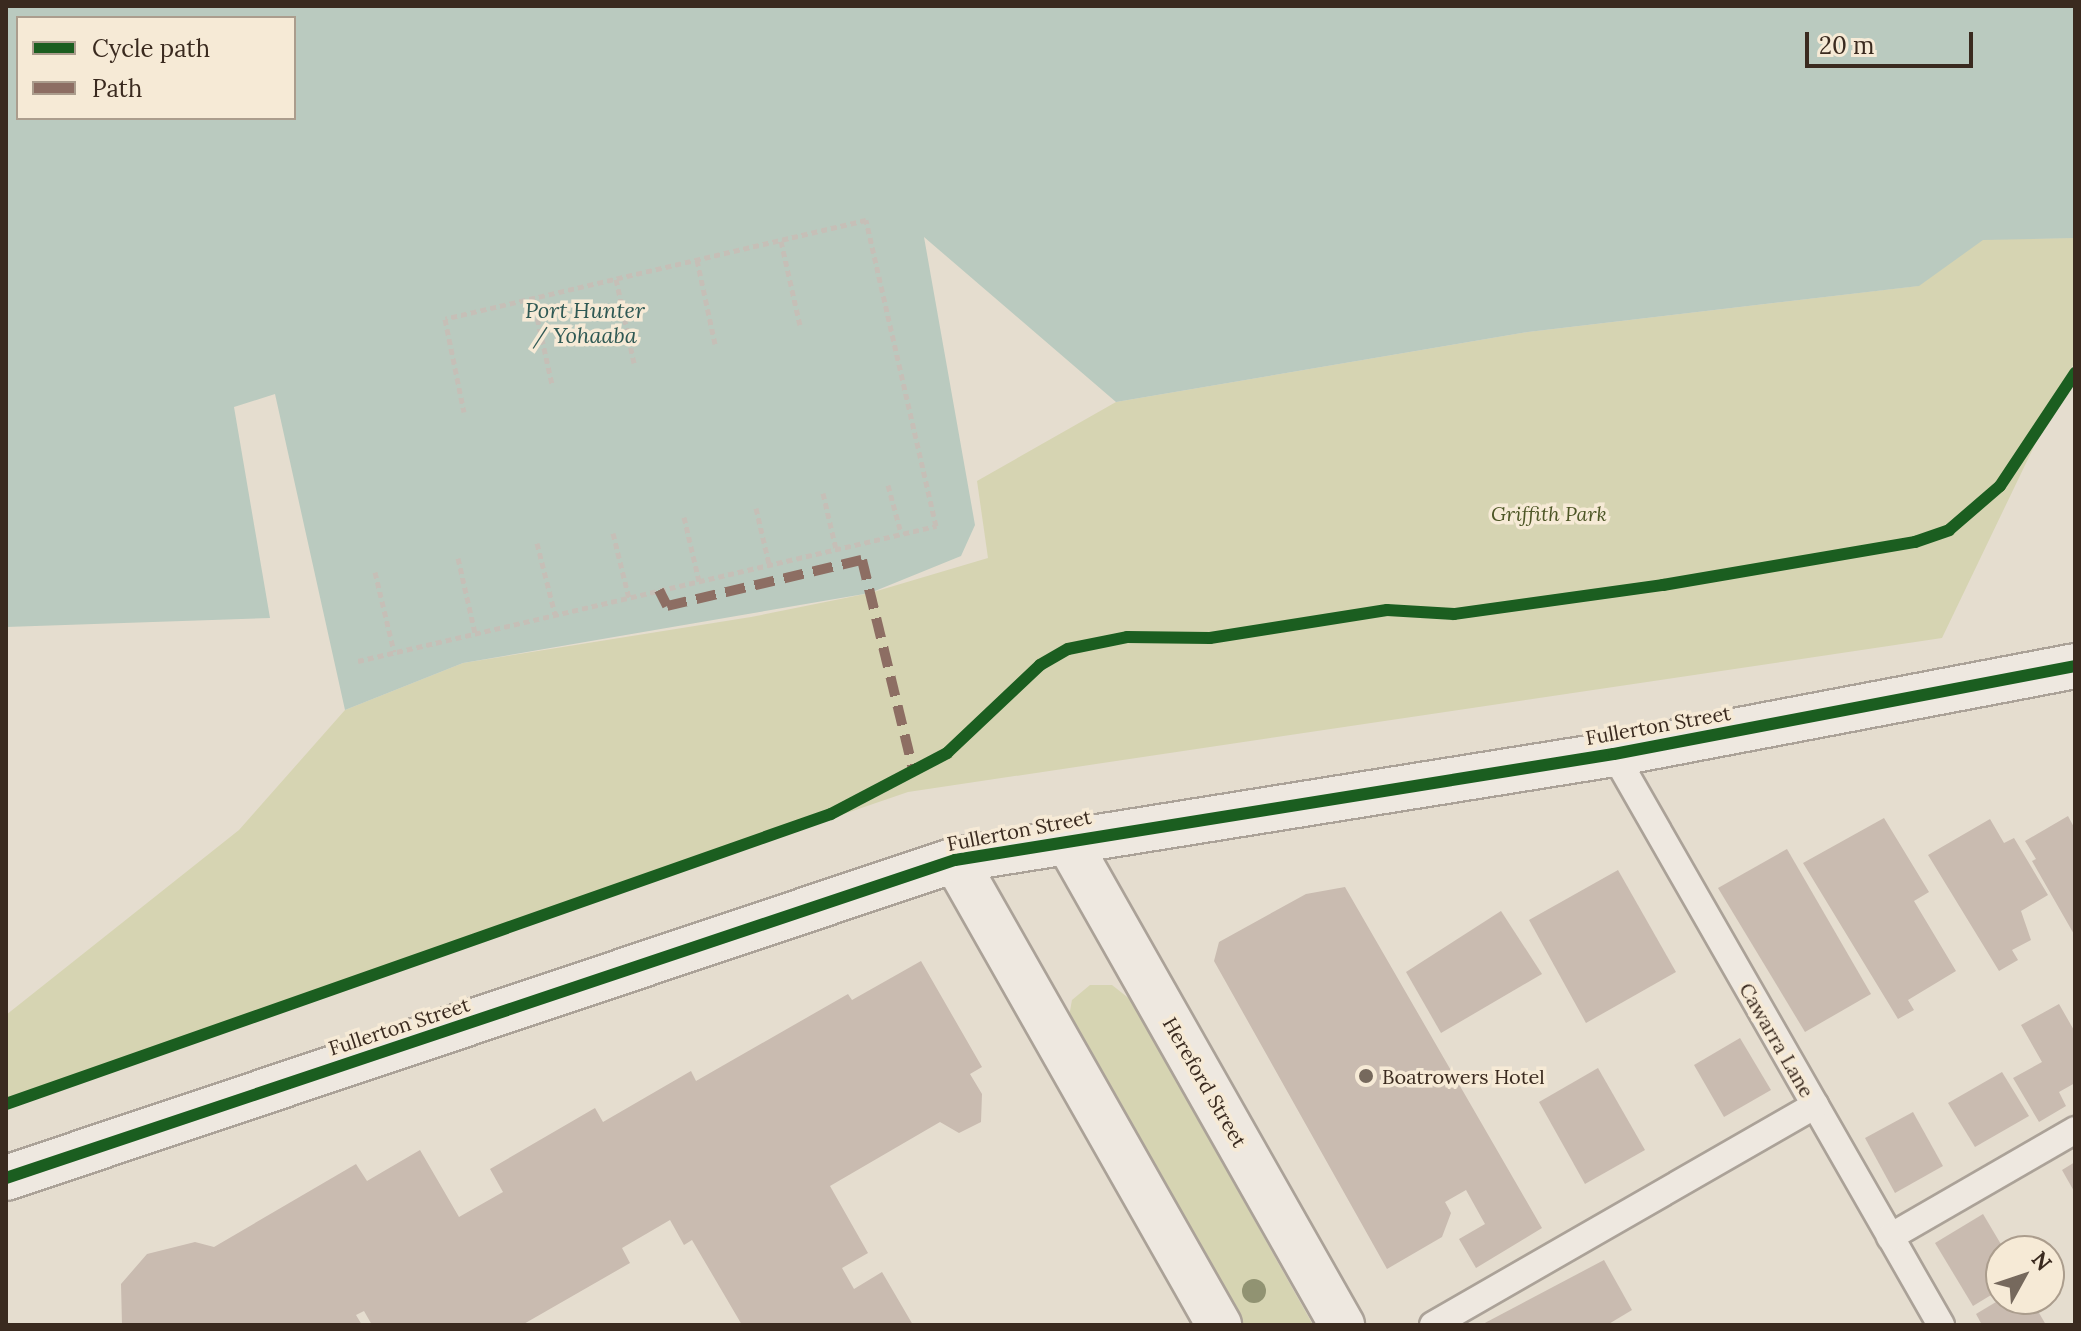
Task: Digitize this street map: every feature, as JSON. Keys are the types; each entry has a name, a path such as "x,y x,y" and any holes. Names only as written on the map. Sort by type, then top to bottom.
{"main road":[{"name":"Fullerton Street","path":"6,1178 955,860 1614,754 2075,666"},
{"name":"Hereford Street","path":"1067,840 1342,1325"},
{"path":"955,860 1219,1325"}],"lane":[{"name":"Cawarra Lane","path":"1614,754 1941,1325"},
{"path":"1433,1325 1815,1105"},
{"path":"1890,1237 2075,1130"}],"path":[{"path":"358,661 936,526 866,220 445,319 464,412"},
{"path":"781,241 800,325"},
{"path":"697,260 715,344"},
{"path":"616,279 634,363"},
{"path":"533,299 552,384"},
{"path":"888,485 901,533"},
{"path":"823,493 836,549"},
{"path":"756,508 769,564"},
{"path":"684,517 699,581"},
{"path":"613,533 629,598"},
{"path":"537,543 555,614"},
{"path":"458,558 475,633"},
{"path":"375,572 394,652"}],"green space":[{"name":"Griffith Park","path":"2075,238 2075,361 1942,638 908,792 6,1101 6,1015 239,830 345,710 463,663 751,617 870,593 988,558 977,481 1116,402 1528,332 1918,286 1983,239"},
{"path":"1090,985 1112,985 1131,1000 1313,1325 1240,1325 1068,1022 1072,1000"}],"water":[{"name":"Port Hunter / Yohaaba","path":"6,6 2075,6 2075,238 1983,240 1919,286 1528,332 1116,402 924,237 975,525 961,556 870,593 463,663 345,710 275,394 234,407 270,618 6,627"}],"building":[{"path":"2068,816 2075,829 2075,936 2032,861 2036,859 2025,841"},
{"path":"1884,818 1929,892 1914,901 1956,971 1908,1000 1914,1010 1898,1019 1803,863"},
{"path":"1990,819 2004,843 2014,838 2048,895 2021,911 2031,940 2012,950 2018,960 1999,971 1928,855"},
{"path":"1787,849 1871,994 1805,1032 1718,888"},
{"path":"1618,870 1676,972 1586,1023 1529,920"},
{"name":"Boatrowers Hotel","path":"1345,887 1542,1228 1476,1268 1459,1239 1485,1224 1466,1190 1445,1202 1451,1213 1442,1237 1387,1269 1214,961 1219,942 1306,894"},
{"path":"1501,911 1542,974 1441,1033 1406,972"},
{"path":"921,961 982,1067 970,1074 982,1094 981,1122 959,1133 940,1122 830,1186 868,1253 842,1268 854,1289 882,1272 913,1325 742,1325 692,1240 684,1245 670,1220 622,1248 630,1263 522,1325 372,1325 364,1311 356,1315 362,1325 122,1325 121,1284 147,1254 195,1242 214,1247 356,1164 367,1181 420,1150 459,1217 503,1192 490,1169 595,1108 603,1122 691,1071 696,1081 848,994 852,1000"},
{"path":"2059,1004 2075,1032 2075,1083 2059,1092 2066,1106 2039,1122 2013,1078 2042,1062 2021,1025"},
{"path":"1740,1038 1771,1090 1724,1117 1694,1065"},
{"path":"1598,1068 1645,1150 1585,1184 1539,1102"},
{"path":"2002,1072 2029,1116 1975,1147 1948,1103"},
{"path":"1913,1112 1943,1166 1895,1193 1865,1138"},
{"path":"2075,1162 2075,1193 2062,1170"},
{"path":"1983,1214 1995,1235 1985,1235 1985,1299 1973,1306 1935,1243"},
{"path":"1604,1260 1632,1310 1607,1325 1481,1325"},
{"path":"1985,1309 1985,1315 2040,1315 2046,1325 1982,1325 1976,1314"}],"marked path":[{"path":"659,590 667,606 862,560 914,773"}],"cycle path":[{"path":"6,1104 831,814 947,753 1040,665 1068,649 1127,637 1210,638 1387,610 1454,614 1663,585 1915,542 1949,530 2000,486 2075,373"},
{"path":"6,1178 955,860 1614,754 2075,666"}],"place":[{"name":"Boatrowers Hotel","path":"1366,1076"}]}
